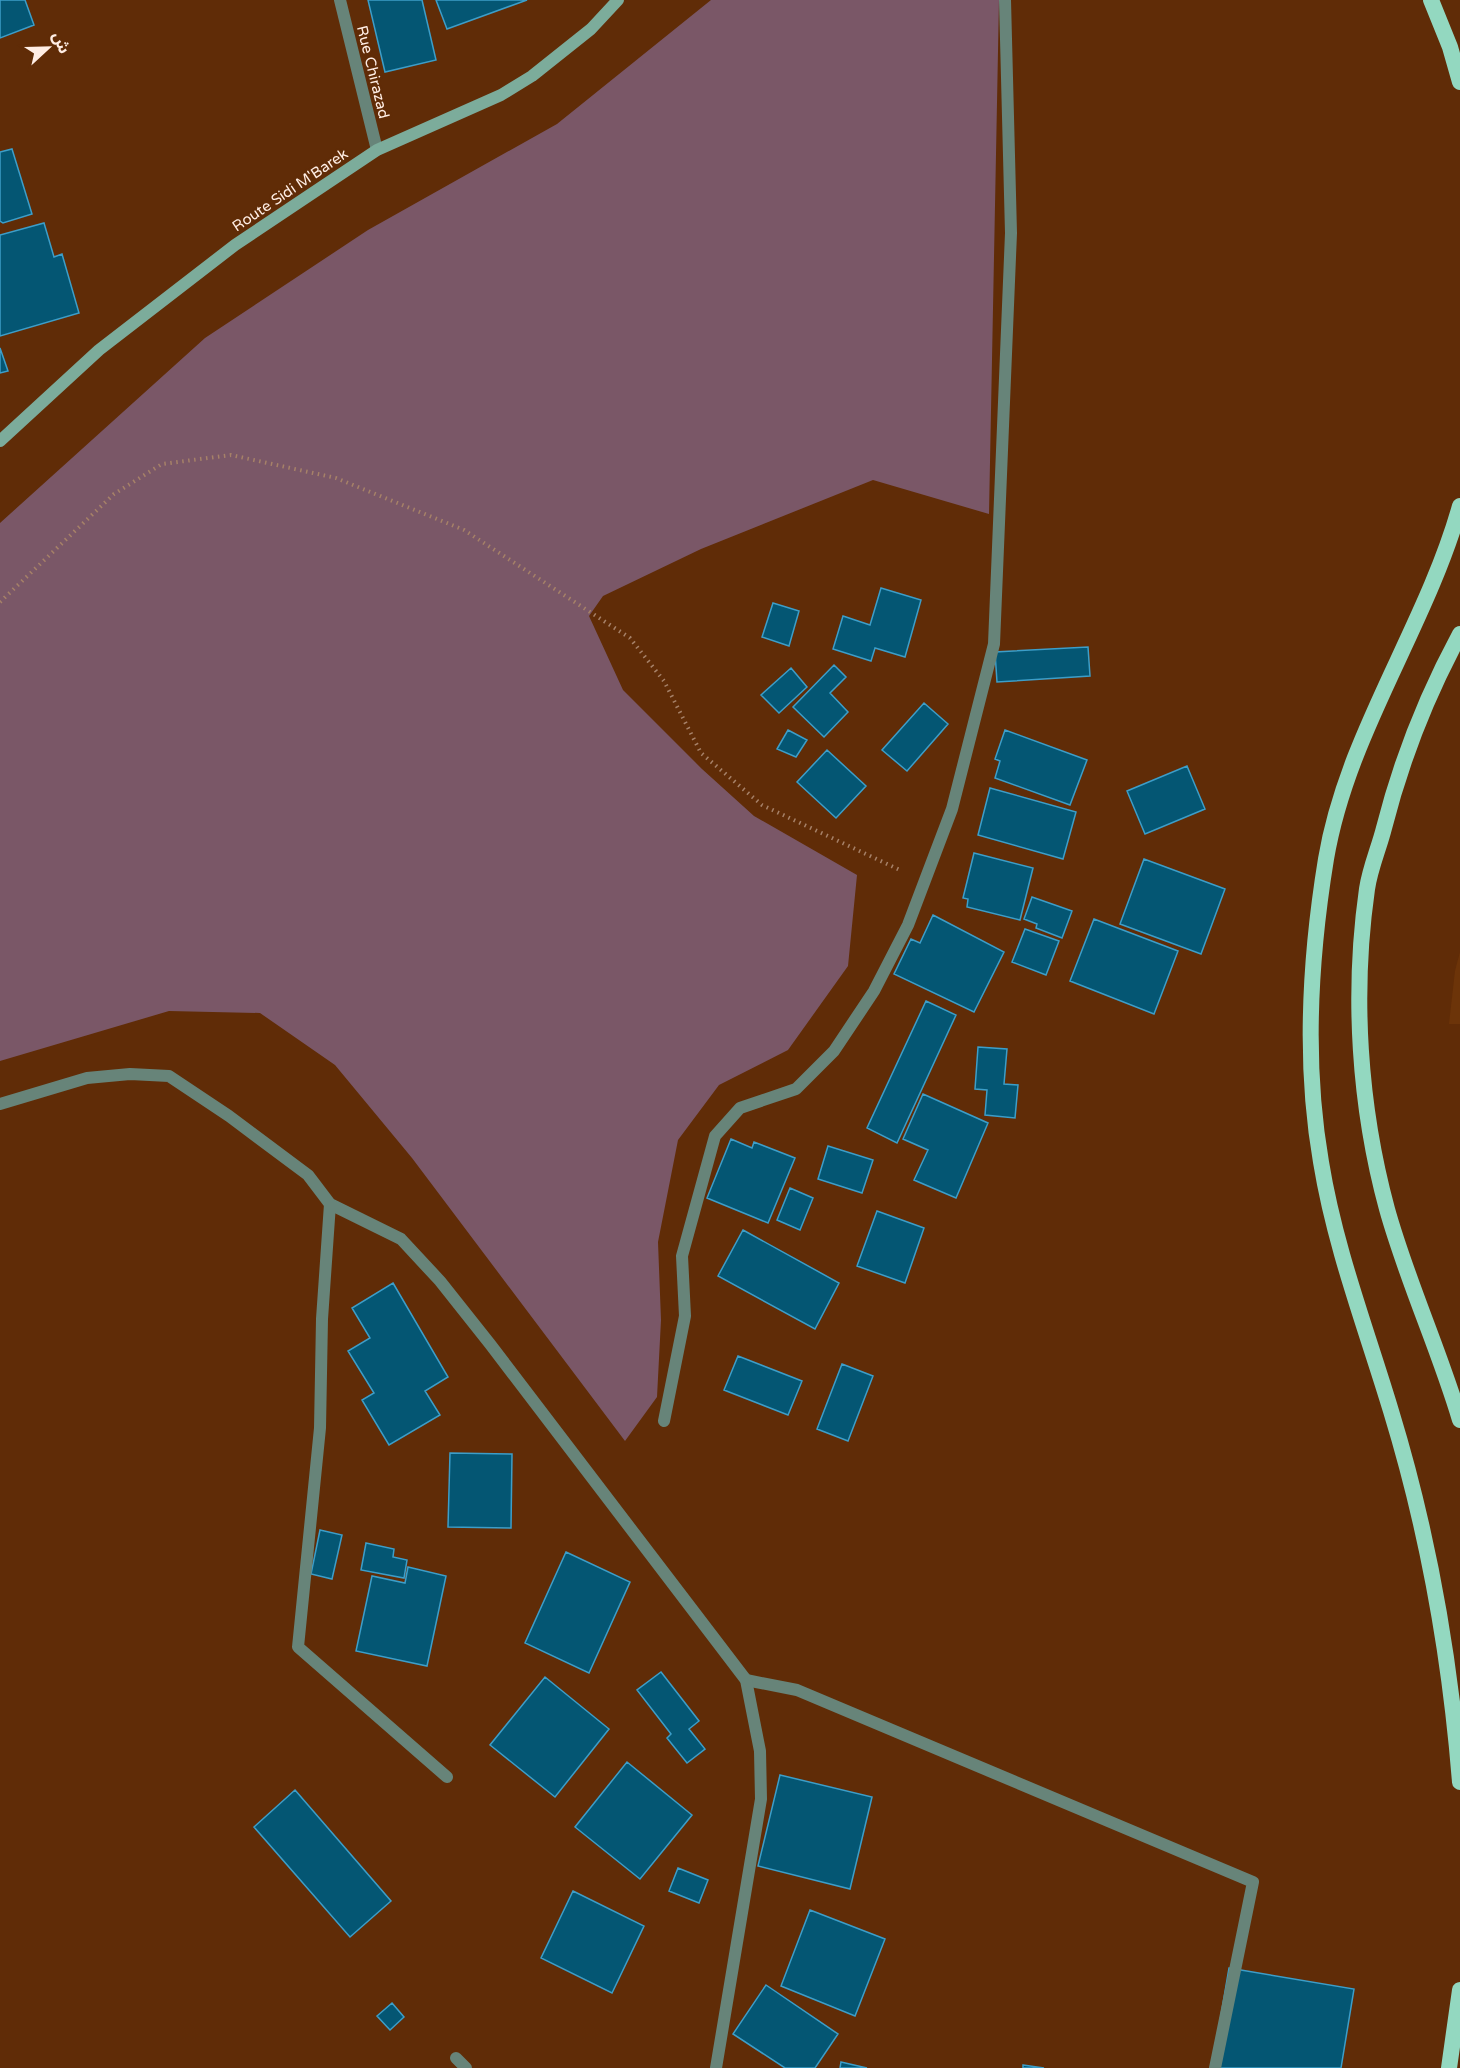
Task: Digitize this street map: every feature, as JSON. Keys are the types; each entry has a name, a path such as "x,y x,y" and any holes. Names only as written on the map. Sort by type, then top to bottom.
{"highway":[{"path":"1431,0 1450,47 1460,82"},
{"path":"1460,506 1433,585 1356,756 1340,804 1327,856 1319,917 1312,1039 1316,1124 1332,1220 1391,1412 1433,1573 1448,1663 1460,1782"},
{"path":"1460,633 1417,722 1395,781 1367,886 1361,939 1360,1044 1366,1098 1387,1208 1460,1420"},
{"path":"1449,2068 1460,1990"}],"main road":[{"name":"Route Sidi M'Barek","path":"0,441 108,343 235,245 377,150 501,95 532,76 591,29 618,0"}],"street":[{"name":"Rue Chirazad","path":"340,0 377,150"},
{"path":"664,1421 685,1316 682,1256 715,1136 740,1108 796,1089 834,1051 874,990 908,925 951,809 994,644 1011,233 1005,0"},
{"path":"0,1104 87,1078 130,1074 169,1076 229,1116 308,1175 330,1204 401,1239 440,1281 746,1680 760,1751 761,1799 716,2068"},
{"path":"330,1204 322,1319 320,1428 298,1647 447,1777"},
{"path":"746,1680 797,1690 1253,1882 1215,2068"},
{"path":"456,2058 466,2068"}],"path":[{"path":"0,602 114,494 162,464 231,455 336,478 464,530 630,638 664,681 700,753 762,805 924,882"}],"shaded area":[{"path":"711,0 999,0 989,514 873,480 701,549 603,596 589,616 623,690 702,769 754,816 857,875 848,966 788,1050 719,1085 678,1140 658,1242 661,1320 657,1397 625,1441 412,1158 335,1065 260,1013 169,1011 0,1061 0,523 205,338 368,230 557,124"},
{"path":"1460,952 1460,1024 1449,1024 1455,971"}],"building":[{"path":"0,0 25,0 34,25 0,38"},
{"path":"368,0 422,0 436,60 385,72"},
{"path":"436,0 527,0 447,29"},
{"path":"12,149 32,214 3,223 0,221 0,152"},
{"path":"44,223 54,257 62,254 79,313 0,336 0,235"},
{"path":"0,348 8,371 0,373"},
{"path":"881,588 921,600 905,657 875,648 871,661 833,649 843,616 870,625"},
{"path":"773,603 799,611 789,646 762,637"},
{"path":"1088,647 1090,676 997,682 995,652"},
{"path":"834,665 846,677 830,693 848,712 824,737 793,707"},
{"path":"791,668 807,687 779,713 761,695"},
{"path":"924,703 948,724 907,771 882,750"},
{"path":"788,730 807,740 796,757 777,749"},
{"path":"1005,730 1087,760 1070,805 995,778 1000,761 995,759"},
{"path":"827,750 866,786 836,818 797,782"},
{"path":"1187,766 1205,809 1145,834 1127,791"},
{"path":"990,788 1076,812 1063,859 978,835"},
{"path":"974,853 1033,868 1020,920 967,907 968,899 963,898"},
{"path":"1144,859 1225,889 1201,954 1120,924"},
{"path":"1032,897 1072,911 1062,938 1036,928 1037,924 1024,919"},
{"path":"933,915 1004,952 974,1012 894,974 911,939 920,943"},
{"path":"1094,919 1178,951 1154,1014 1070,981"},
{"path":"1025,929 1059,941 1046,975 1012,962"},
{"path":"926,1001 956,1015 897,1143 867,1128"},
{"path":"978,1047 1007,1049 1004,1084 1018,1085 1015,1118 985,1115 987,1090 975,1089"},
{"path":"923,1094 988,1123 956,1198 914,1180 928,1150 903,1139"},
{"path":"731,1139 752,1148 754,1142 795,1158 768,1223 707,1198"},
{"path":"828,1146 873,1160 862,1193 818,1179"},
{"path":"790,1188 813,1198 800,1230 777,1220"},
{"path":"877,1211 924,1228 905,1283 857,1266"},
{"path":"743,1230 839,1283 815,1329 718,1276"},
{"path":"393,1283 448,1377 425,1391 440,1415 389,1445 362,1400 374,1393 348,1351 370,1338 352,1308"},
{"path":"738,1356 802,1381 788,1415 724,1390"},
{"path":"842,1364 873,1376 848,1441 817,1429"},
{"path":"450,1453 512,1454 511,1528 448,1527"},
{"path":"320,1530 342,1535 332,1579 311,1574"},
{"path":"366,1543 394,1549 393,1557 407,1560 404,1578 361,1570"},
{"path":"566,1552 630,1582 589,1673 525,1643"},
{"path":"408,1567 446,1576 427,1666 356,1651 372,1576 405,1583"},
{"path":"661,1672 699,1721 689,1729 705,1749 687,1763 667,1738 671,1734 637,1690"},
{"path":"545,1677 609,1729 555,1797 490,1745"},
{"path":"627,1762 692,1815 640,1879 575,1827"},
{"path":"780,1775 872,1797 850,1889 758,1866"},
{"path":"295,1790 391,1901 350,1937 254,1827"},
{"path":"678,1868 708,1880 699,1903 669,1891"},
{"path":"573,1891 644,1926 612,1993 541,1958"},
{"path":"810,1910 885,1939 855,2016 781,1986"},
{"path":"1229,1968 1354,1989 1341,2068 1212,2068"},
{"path":"766,1985 838,2034 815,2068 785,2068 733,2034"},
{"path":"392,2003 404,2017 390,2030 377,2016"},
{"path":"841,2062 867,2068 840,2068"},
{"path":"1023,2065 1044,2068 1023,2068"}]}
